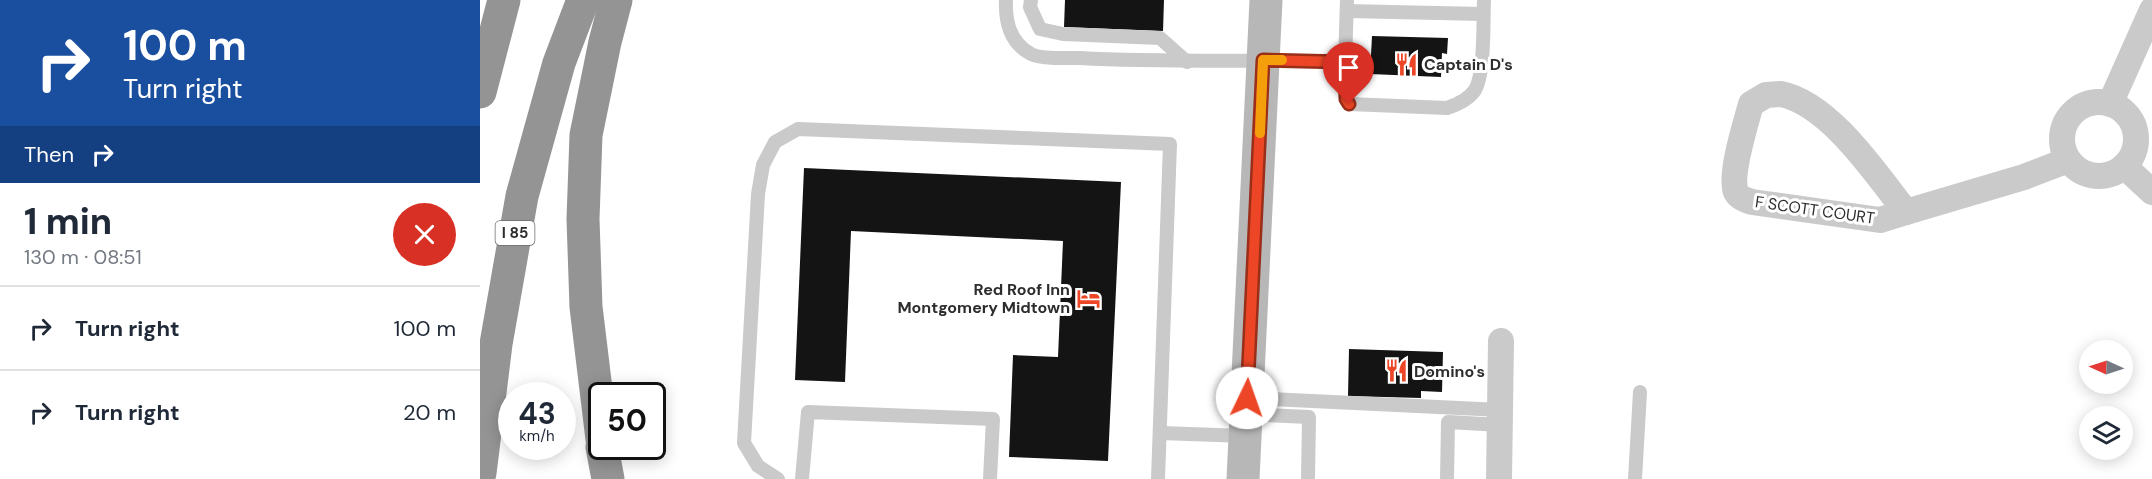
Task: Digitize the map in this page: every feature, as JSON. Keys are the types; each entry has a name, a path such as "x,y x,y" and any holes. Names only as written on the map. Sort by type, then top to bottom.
{"highway":[{"path":"480,92 504,0"},
{"name":"I 85","path":"480,473 496,344 522,196 559,63 583,0"},
{"path":"595,382 586,307 583,207 585,135 616,0"},
{"path":"604,460 608,479"}],"main road":[{"path":"1244,479 1266,0"}],"street":[{"path":"2110,104 2152,10"},
{"name":"F SCOTT COURT","path":"1906,212 1853,146 1821,113 1804,102 1781,94 1766,95 1751,104 1734,178 1737,193 1752,202 1880,220 2024,177 2068,160"},
{"path":"2092,102 2110,104 2127,114 2133,124 2136,136 2134,149 2124,166 2110,174 2098,176 2086,174 2068,160 2063,149 2064,124 2080,106 2092,102"},
{"path":"2124,166 2152,192"},
{"path":"1499,479 1501,341"}],"lane":[{"path":"1006,0 1006,17 1014,42 1033,56 1187,62 1263,60 1345,62"},
{"path":"1031,0 1030,7 1040,28 1063,34 1160,38 1187,62"},
{"path":"1347,5 1484,7 1481,71 1474,91 1458,104 1447,108 1349,104 1346,99 1345,62 1347,5"},
{"path":"778,479 758,466 744,443 758,194 763,165 775,142 798,129 1170,144 1158,479"},
{"path":"1635,479 1640,392"},
{"path":"802,479 807,412 993,418 990,479"},
{"path":"1246,416 1309,417 1308,479"},
{"path":"1160,433 1246,416 1501,417"},
{"path":"1447,479 1448,422 1501,417"}],"building":[{"path":"1065,0 1164,0 1163,31 1064,27"},
{"name":"Captain D's","path":"1372,36 1448,38 1447,54 1442,53 1441,77 1370,74"},
{"name":"Red Roof Inn Montgomery Midtown","path":"804,168 1121,182 1108,461 1009,457 1013,355 1058,357 1063,241 851,231 845,382 795,380"},
{"name":"Domino's","path":"1349,349 1443,352 1442,392 1421,391 1421,398 1348,396"}],"slow traffic":[{"path":"1260,133 1263,60 1282,60"}],"place":[{"name":"Captain D's","path":"1406,64"},
{"name":"Red Roof Inn Montgomery Midtown","path":"1088,298"},
{"name":"Domino's","path":"1396,371"}],"route":[{"path":"1247,398 1263,60 1345,62 1346,99 1349,104"}]}
